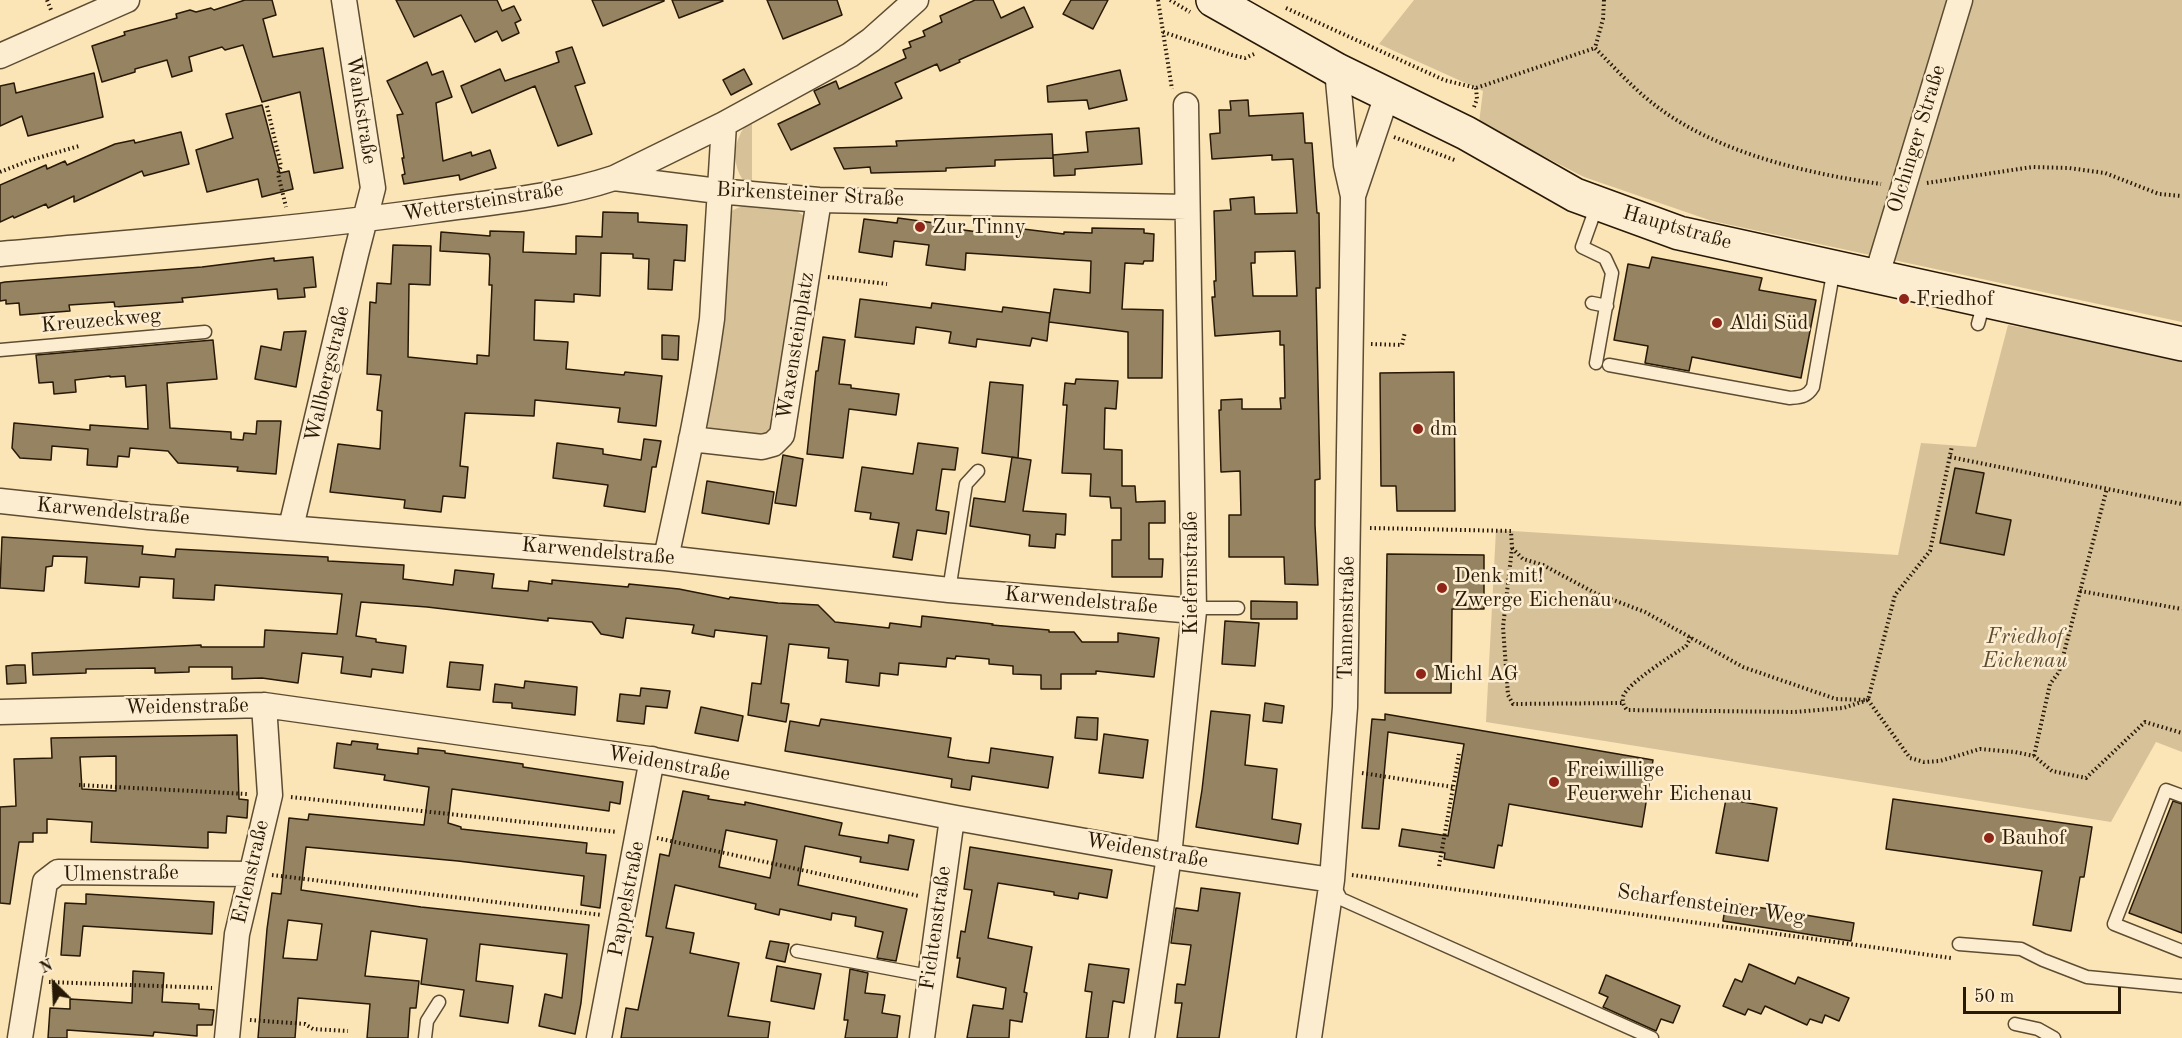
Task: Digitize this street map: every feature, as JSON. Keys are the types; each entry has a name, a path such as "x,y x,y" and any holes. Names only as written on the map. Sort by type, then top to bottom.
{"main road":[{"name":"Hauptstraße","path":"1213,0 1337,70 1466,133 1575,195 1597,204 1679,233 1876,278 1981,312 2182,345"}],"street":[{"path":"0,56 88,12 127,0"},
{"name":"Wankstraße","path":"344,0 373,188 364,220"},
{"name":"Wettersteinstraße","path":"0,254 364,220 534,196 597,184 614,178 724,124 854,53 916,0"},
{"name":"Olchinger Straße","path":"1876,278 1960,0"},
{"name":"Tannenstraße","path":"1309,1038 1332,880 1342,771 1345,707 1353,196 1346,165 1337,70"},
{"name":"Tannenstraße","path":"1353,196 1387,95"},
{"name":"Kiefernstraße","path":"1142,1038 1169,856 1194,611 1186,105"},
{"path":"666,558 691,439 712,319 718,191 724,124"},
{"name":"Birkensteiner Straße","path":"614,178 718,191 819,200 1187,207"},
{"name":"Waxensteinplatz","path":"691,439 762,447 773,444 782,435 819,200"},
{"name":"Wallbergstraße","path":"291,528 364,220"},
{"name":"Karwendelstraße","path":"0,501 149,517 666,558 950,590 1194,611"},
{"name":"Weidenstraße","path":"0,712 264,705 652,759 952,818 1169,856 1332,880"},
{"name":"Erlenstraße","path":"228,1028 237,934 270,795 264,705"},
{"name":"Pappelstraße","path":"599,1038 652,759"},
{"name":"Fichtenstraße","path":"922,1038 952,818"},
{"name":"Ulmenstraße","path":"20,1038 45,882 58,872 250,874"}],"lane":[{"path":"1597,204 1582,247 1605,258 1612,273 1603,364 1790,398 1803,397 1813,387 1834,268"},
{"path":"1592,303 1607,306"},
{"name":"Kreuzeckweg","path":"0,350 205,332"},
{"path":"950,590 966,484 978,471"},
{"path":"1194,611 1205,608 1238,608"},
{"path":"2182,796 2166,790 2114,924 2182,951"},
{"path":"1332,880 1341,899 1652,1038"},
{"path":"1959,944 2021,949 2087,977 2182,986"},
{"path":"797,951 929,976"},
{"path":"425,1038 427,1021 439,1002"},
{"path":"2015,1024 2038,1029 2054,1038"}],"path":[{"path":"1158,0 1172,90 1186,105"},
{"path":"1595,48 1603,19 1604,0"},
{"path":"1276,7 1286,8 1444,80 1476,88 1595,48"},
{"path":"1163,32 1245,58 1257,53"},
{"path":"1595,48 1650,102 1680,123 1739,150 1782,165 1902,187 2032,167 2068,168 2105,173 2159,194 2182,196"},
{"path":"267,106 281,165 278,174 291,227"},
{"path":"1375,130 1453,159"},
{"path":"0,172 79,146"},
{"path":"807,275 887,284"},
{"path":"1349,344 1402,345 1405,332"},
{"path":"1868,700 1895,595 1930,551 1952,446"},
{"path":"1950,457 2182,504"},
{"path":"2034,756 2050,684 2059,672 2107,488"},
{"path":"1348,528 1511,531 1512,548 1503,627 1508,695 1513,704 1622,703"},
{"path":"1512,548 1523,559 1543,565 1595,593 1644,612 1743,667 1836,699 1868,700"},
{"path":"2080,591 2182,609"},
{"path":"1691,637 1686,646 1632,685 1623,695 1622,703 1627,711 1795,712 1843,708 1868,700"},
{"path":"1868,700 1910,758 1924,762 1940,761 1980,749 2015,752 2034,756 2052,771 2086,778 2145,722 2182,733"},
{"path":"1439,866 1459,754"},
{"path":"1342,771 1454,787"},
{"path":"79,785 270,795 639,834 941,901"},
{"path":"250,874 623,917"},
{"name":"Scharfensteiner Weg","path":"1332,880 1349,874 1958,959"},
{"path":"29,981 231,989"},
{"path":"228,1028 305,1024 313,1029 348,1031"}],"green space":[{"path":"1414,0 2182,0 2182,322 1712,221 1584,177 1479,123 1483,91 1379,44"},
{"path":"752,119 752,188 746,184 738,171 735,157 741,133"},
{"path":"745,205 793,208 804,216 805,224 772,428 767,434 761,435 713,431 703,422 729,215 733,210"},
{"name":"Friedhof Eichenau","path":"2008,325 2182,357 2182,752 2156,742 2111,822 1486,722 1496,530 1898,555 1921,443 1976,447"}],"building":[{"path":"245,0 272,0 276,15 263,19 273,57 323,48 343,168 314,173 300,92 262,102 243,45 225,50 222,47 189,57 192,71 172,77 167,60 102,82 92,46 125,35 124,32 177,18 176,14 190,10 196,12 211,8 214,10"},
{"path":"396,0 497,0 502,11 514,6 521,20 515,23 519,33 502,41 497,31 475,42 461,15 414,37"},
{"path":"592,0 664,0 664,1 603,26"},
{"path":"672,0 722,0 723,1 679,18"},
{"path":"767,0 837,0 842,15 783,39"},
{"path":"975,0 993,0 1001,18 1024,7 1033,27 959,60 960,62 940,71 937,64 895,83 902,98 791,150 778,124 820,104 814,91 836,81 839,89 906,58 903,50 911,47 909,42 925,36 923,31 942,22 940,16"},
{"path":"1071,0 1108,0 1093,29 1063,14"},
{"path":"572,47 585,83 575,86 592,134 558,146 535,86 472,113 461,86 500,69 505,81 559,62 556,52"},
{"path":"427,62 432,75 443,71 452,97 436,103 443,161 471,152 472,156 490,150 496,168 460,180 459,175 404,184 402,158 404,158 397,115 403,114 387,81"},
{"path":"744,69 752,84 731,95 723,80"},
{"path":"1120,70 1127,100 1089,109 1087,100 1048,102 1047,86"},
{"path":"94,73 103,117 28,136 22,116 0,126 0,86 14,83 16,93"},
{"path":"1248,100 1249,116 1303,113 1305,143 1312,143 1317,213 1319,213 1320,288 1316,288 1320,479 1315,480 1318,585 1285,584 1284,557 1229,557 1229,515 1241,515 1240,471 1221,472 1219,410 1221,410 1221,400 1242,399 1242,409 1281,409 1280,398 1285,398 1284,345 1280,345 1280,331 1215,336 1212,297 1215,297 1214,281 1216,281 1214,211 1231,210 1230,199 1254,197 1255,214 1297,213 1293,159 1272,160 1272,155 1212,159 1210,134 1220,133 1219,110 1231,110 1230,101","holes":["1295,251 1297,296 1253,296 1251,263 1255,263 1255,252"]},
{"path":"262,105 280,173 289,171 293,189 262,197 258,179 207,192 196,150 233,138 226,114"},
{"path":"1139,128 1142,164 1075,169 1075,175 1054,176 1053,155 1088,152 1086,132"},
{"path":"181,132 189,164 144,176 142,171 74,202 74,196 48,208 46,204 0,222 0,185 46,165 47,169 65,161 67,165 115,144 134,140 135,143"},
{"path":"1052,134 1053,158 995,160 995,166 946,168 946,171 871,173 870,167 844,169 834,148 897,146 896,141"},
{"path":"603,212 638,213 638,222 687,225 685,261 674,260 672,290 648,289 649,259 633,258 633,254 601,253 600,296 574,294 574,302 535,300 534,340 568,342 566,369 662,376 656,426 618,422 620,408 535,400 534,416 465,413 460,466 468,467 465,498 443,496 441,512 404,508 405,500 330,492 338,444 380,449 382,411 377,410 381,375 367,374 370,302 376,303 377,283 391,284 393,245 431,246 430,285 409,284 408,357 477,364 477,355 489,356 492,285 489,285 489,254 440,251 441,232 490,236 490,231 524,232 523,252 576,254 576,236 602,237"},
{"path":"898,218 935,223 934,226 993,234 994,230 1023,234 1023,229 1064,234 1064,232 1092,233 1092,228 1144,229 1144,233 1154,234 1153,261 1144,261 1143,264 1125,263 1122,309 1163,310 1162,378 1128,378 1128,332 1049,322 1054,289 1090,293 1091,261 966,253 965,270 926,265 929,245 894,241 892,257 859,252 864,219 897,223"},
{"path":"313,257 316,287 304,288 305,297 278,299 277,289 182,298 183,302 115,307 114,302 69,305 70,311 20,315 19,303 6,304 6,300 0,301 0,283 5,282 202,267 274,258 274,261"},
{"path":"1652,257 1762,278 1759,290 1816,300 1801,378 1692,357 1689,371 1645,363 1648,346 1614,340 1628,264 1649,268"},
{"path":"860,299 931,308 932,303 1002,312 1003,307 1050,313 1047,341 1032,338 1030,346 977,339 976,347 949,343 951,332 916,327 914,344 855,337"},
{"path":"306,331 296,387 255,379 261,346 281,350 284,332"},
{"path":"662,335 679,336 678,360 662,359"},
{"path":"823,337 845,340 839,384 851,385 851,388 899,394 896,415 849,409 843,458 807,454 816,371 818,371"},
{"path":"213,340 217,379 167,383 170,428 231,432 231,439 243,440 244,433 256,434 257,421 281,421 276,474 237,471 238,467 178,463 168,451 130,448 129,457 118,456 117,467 87,465 88,449 52,446 51,460 20,458 12,448 14,423 90,430 90,425 148,429 146,385 126,387 125,376 110,376 75,380 76,392 54,394 53,382 39,383 36,355"},
{"name":"dm","path":"1454,372 1455,511 1397,511 1396,486 1381,486 1380,373"},
{"path":"1076,379 1118,381 1116,409 1105,408 1104,449 1122,450 1122,486 1135,486 1136,502 1165,501 1165,523 1149,523 1149,559 1163,559 1162,577 1112,577 1112,540 1121,540 1121,508 1111,508 1110,497 1090,496 1091,474 1062,473 1067,405 1063,405 1065,383 1075,384"},
{"path":"990,382 1023,385 1018,458 982,453"},
{"path":"644,439 661,441 656,467 652,467 645,512 604,506 608,485 553,478 557,443 603,449 603,454 641,460"},
{"path":"918,443 958,448 955,470 942,469 936,510 949,512 946,534 917,530 912,560 893,557 899,523 870,519 871,513 855,511 862,467 913,474"},
{"path":"783,455 803,459 796,506 775,503"},
{"path":"1012,457 1031,460 1023,511 1066,514 1065,535 1056,534 1055,548 1029,546 1030,535 970,526 974,498 1005,502"},
{"path":"1955,468 1984,473 1976,513 2011,520 2004,555 1940,543"},
{"path":"707,481 774,492 769,524 702,513"},
{"path":"2,537 143,546 142,554 175,557 176,549 328,557 328,561 404,565 403,579 453,585 455,570 494,574 492,588 528,591 529,581 552,584 552,580 679,589 729,599 730,597 818,605 835,622 889,628 890,623 921,627 922,616 1049,630 1049,632 1074,632 1082,642 1118,642 1118,633 1159,638 1154,677 1096,671 1096,674 1061,674 1061,689 1041,689 1041,675 1013,674 1013,666 989,664 989,659 956,656 955,659 947,658 946,667 899,663 898,675 880,673 879,686 846,682 848,660 828,658 829,648 789,644 781,703 789,704 786,722 748,715 752,683 761,684 767,636 715,630 714,637 692,633 694,625 626,618 623,638 601,634 592,622 548,618 548,621 361,602 356,636 376,639 376,642 406,646 403,673 372,669 371,677 341,673 343,657 302,653 298,683 262,678 232,679 232,667 189,667 189,672 155,673 155,668 86,669 86,673 33,675 32,653 201,645 201,647 264,647 265,630 337,634 342,594 215,585 214,600 173,598 174,579 140,577 139,587 85,583 87,557 53,556 52,566 46,567 44,591 0,588"},
{"path":"1387,554 1484,555 1484,609 1452,609 1451,693 1385,693"},
{"path":"1251,601 1297,602 1297,619 1251,619"},
{"path":"1225,621 1259,623 1255,666 1222,664"},
{"path":"450,662 483,665 480,690 447,687"},
{"path":"25,665 26,683 7,684 6,666"},
{"path":"525,681 577,687 575,715 512,708 512,703 493,702 495,684 524,688"},
{"path":"641,688 670,691 667,708 646,706 644,724 617,721 620,694 640,696"},
{"path":"1265,703 1284,706 1282,723 1263,721"},
{"path":"701,707 743,716 738,741 695,733"},
{"path":"1211,711 1250,715 1245,765 1277,769 1272,819 1301,824 1298,844 1196,827"},
{"name":"Freiwillige Feuerwehr Eichenau","path":"1385,714 1653,760 1642,827 1509,804 1502,846 1498,845 1494,868 1444,859 1445,853 1399,846 1402,829 1448,836 1464,744 1388,732 1379,829 1362,828 1372,719 1385,720"},
{"path":"1077,717 1098,718 1097,740 1075,738"},
{"path":"821,719 951,738 948,757 965,760 989,763 991,748 1053,757 1048,788 972,776 970,790 951,787 952,779 785,751 790,721 819,726"},
{"path":"1104,734 1148,740 1143,778 1099,773"},
{"path":"237,735 239,799 248,800 247,818 227,816 226,833 208,832 208,848 91,842 92,822 47,819 47,833 33,833 33,842 19,842 10,904 0,903 0,807 16,806 14,759 52,758 51,738","holes":["116,756 116,791 82,789 80,757"]},
{"path":"352,741 378,744 377,749 418,754 418,748 445,751 445,753 523,764 523,767 623,782 620,804 610,802 609,811 452,789 448,823 461,827 461,829 587,843 586,853 606,855 600,908 581,905 584,876 458,861 306,847 301,890 421,907 589,925 581,1003 575,1034 539,1026 545,994 562,998 567,954 480,944 476,981 513,986 508,1023 460,1016 464,990 421,984 427,939 371,931 365,976 419,981 416,1008 410,1008 408,1038 367,1038 370,1004 298,998 295,1038 258,1038 272,893 281,894 289,818 308,820 309,814 424,825 429,787 384,780 385,775 334,768 337,743 351,745","holes":["288,920 322,924 317,960 283,958"]},
{"path":"683,791 709,796 708,799 745,805 745,802 842,823 839,835 888,843 889,835 914,840 908,870 860,862 861,857 805,846 798,885 907,909 896,961 877,958 883,932 855,926 856,917 832,913 831,920 780,909 779,915 755,909 756,904 675,885 666,928 694,933 690,953 739,963 728,1016 770,1022 768,1038 621,1038 626,1008 638,1010 653,937 646,936 660,854 669,856","holes":["726,830 777,840 770,878 719,867"]},
{"path":"1726,799 1777,808 1768,861 1716,853"},
{"name":"Bauhof","path":"1893,799 2092,827 2084,877 2080,877 2071,931 2033,925 2042,871 1886,849"},
{"path":"2173,801 2182,804 2182,933 2129,913"},
{"path":"970,847 1112,870 1107,898 1079,893 1078,899 1054,895 1054,892 998,883 988,938 1032,947 1024,992 1027,993 1022,1022 1010,1020 1009,1038 967,1038 973,1005 1003,1009 1006,988 957,977 961,931 965,932 972,890 964,889"},
{"path":"1201,888 1240,893 1219,1038 1177,1038 1182,1003 1175,1003 1177,984 1185,985 1191,945 1171,943 1176,908 1198,911"},
{"path":"86,894 214,902 212,934 83,926 80,956 61,955 65,903 86,904"},
{"path":"1726,902 1854,923 1851,941 1723,921"},
{"path":"770,941 789,944 785,962 766,958"},
{"path":"1089,964 1129,969 1124,1003 1113,1001 1108,1038 1086,1038 1092,992 1085,991"},
{"path":"1749,964 1795,984 1798,977 1849,998 1839,1021 1825,1015 1822,1023 1810,1019 1807,1025 1765,1006 1761,1014 1748,1009 1745,1015 1723,1006 1735,979 1742,982"},
{"path":"777,966 821,974 814,1009 771,1001"},
{"path":"850,969 868,973 865,993 885,995 882,1013 900,1016 897,1038 845,1038 848,1020 844,1020"},
{"path":"133,971 164,973 162,1002 199,1004 199,1009 214,1010 212,1025 197,1025 197,1036 154,1032 153,1036 67,1030 67,1038 48,1038 50,1008 70,1009 70,999 132,1003"},
{"path":"1606,975 1680,1006 1673,1023 1661,1019 1656,1031 1603,1007 1608,997 1599,993"}],"place":[{"name":"Zur Tinny","path":"920,227"},
{"name":"Friedhof","path":"1904,299"},
{"name":"Aldi Süd","path":"1717,323"},
{"name":"dm","path":"1418,429"},
{"name":"Denk mit! Zwerge Eichenau","path":"1442,588"},
{"name":"Michl AG","path":"1421,674"},
{"name":"Freiwillige Feuerwehr Eichenau","path":"1554,782"},
{"name":"Bauhof","path":"1989,838"}]}
